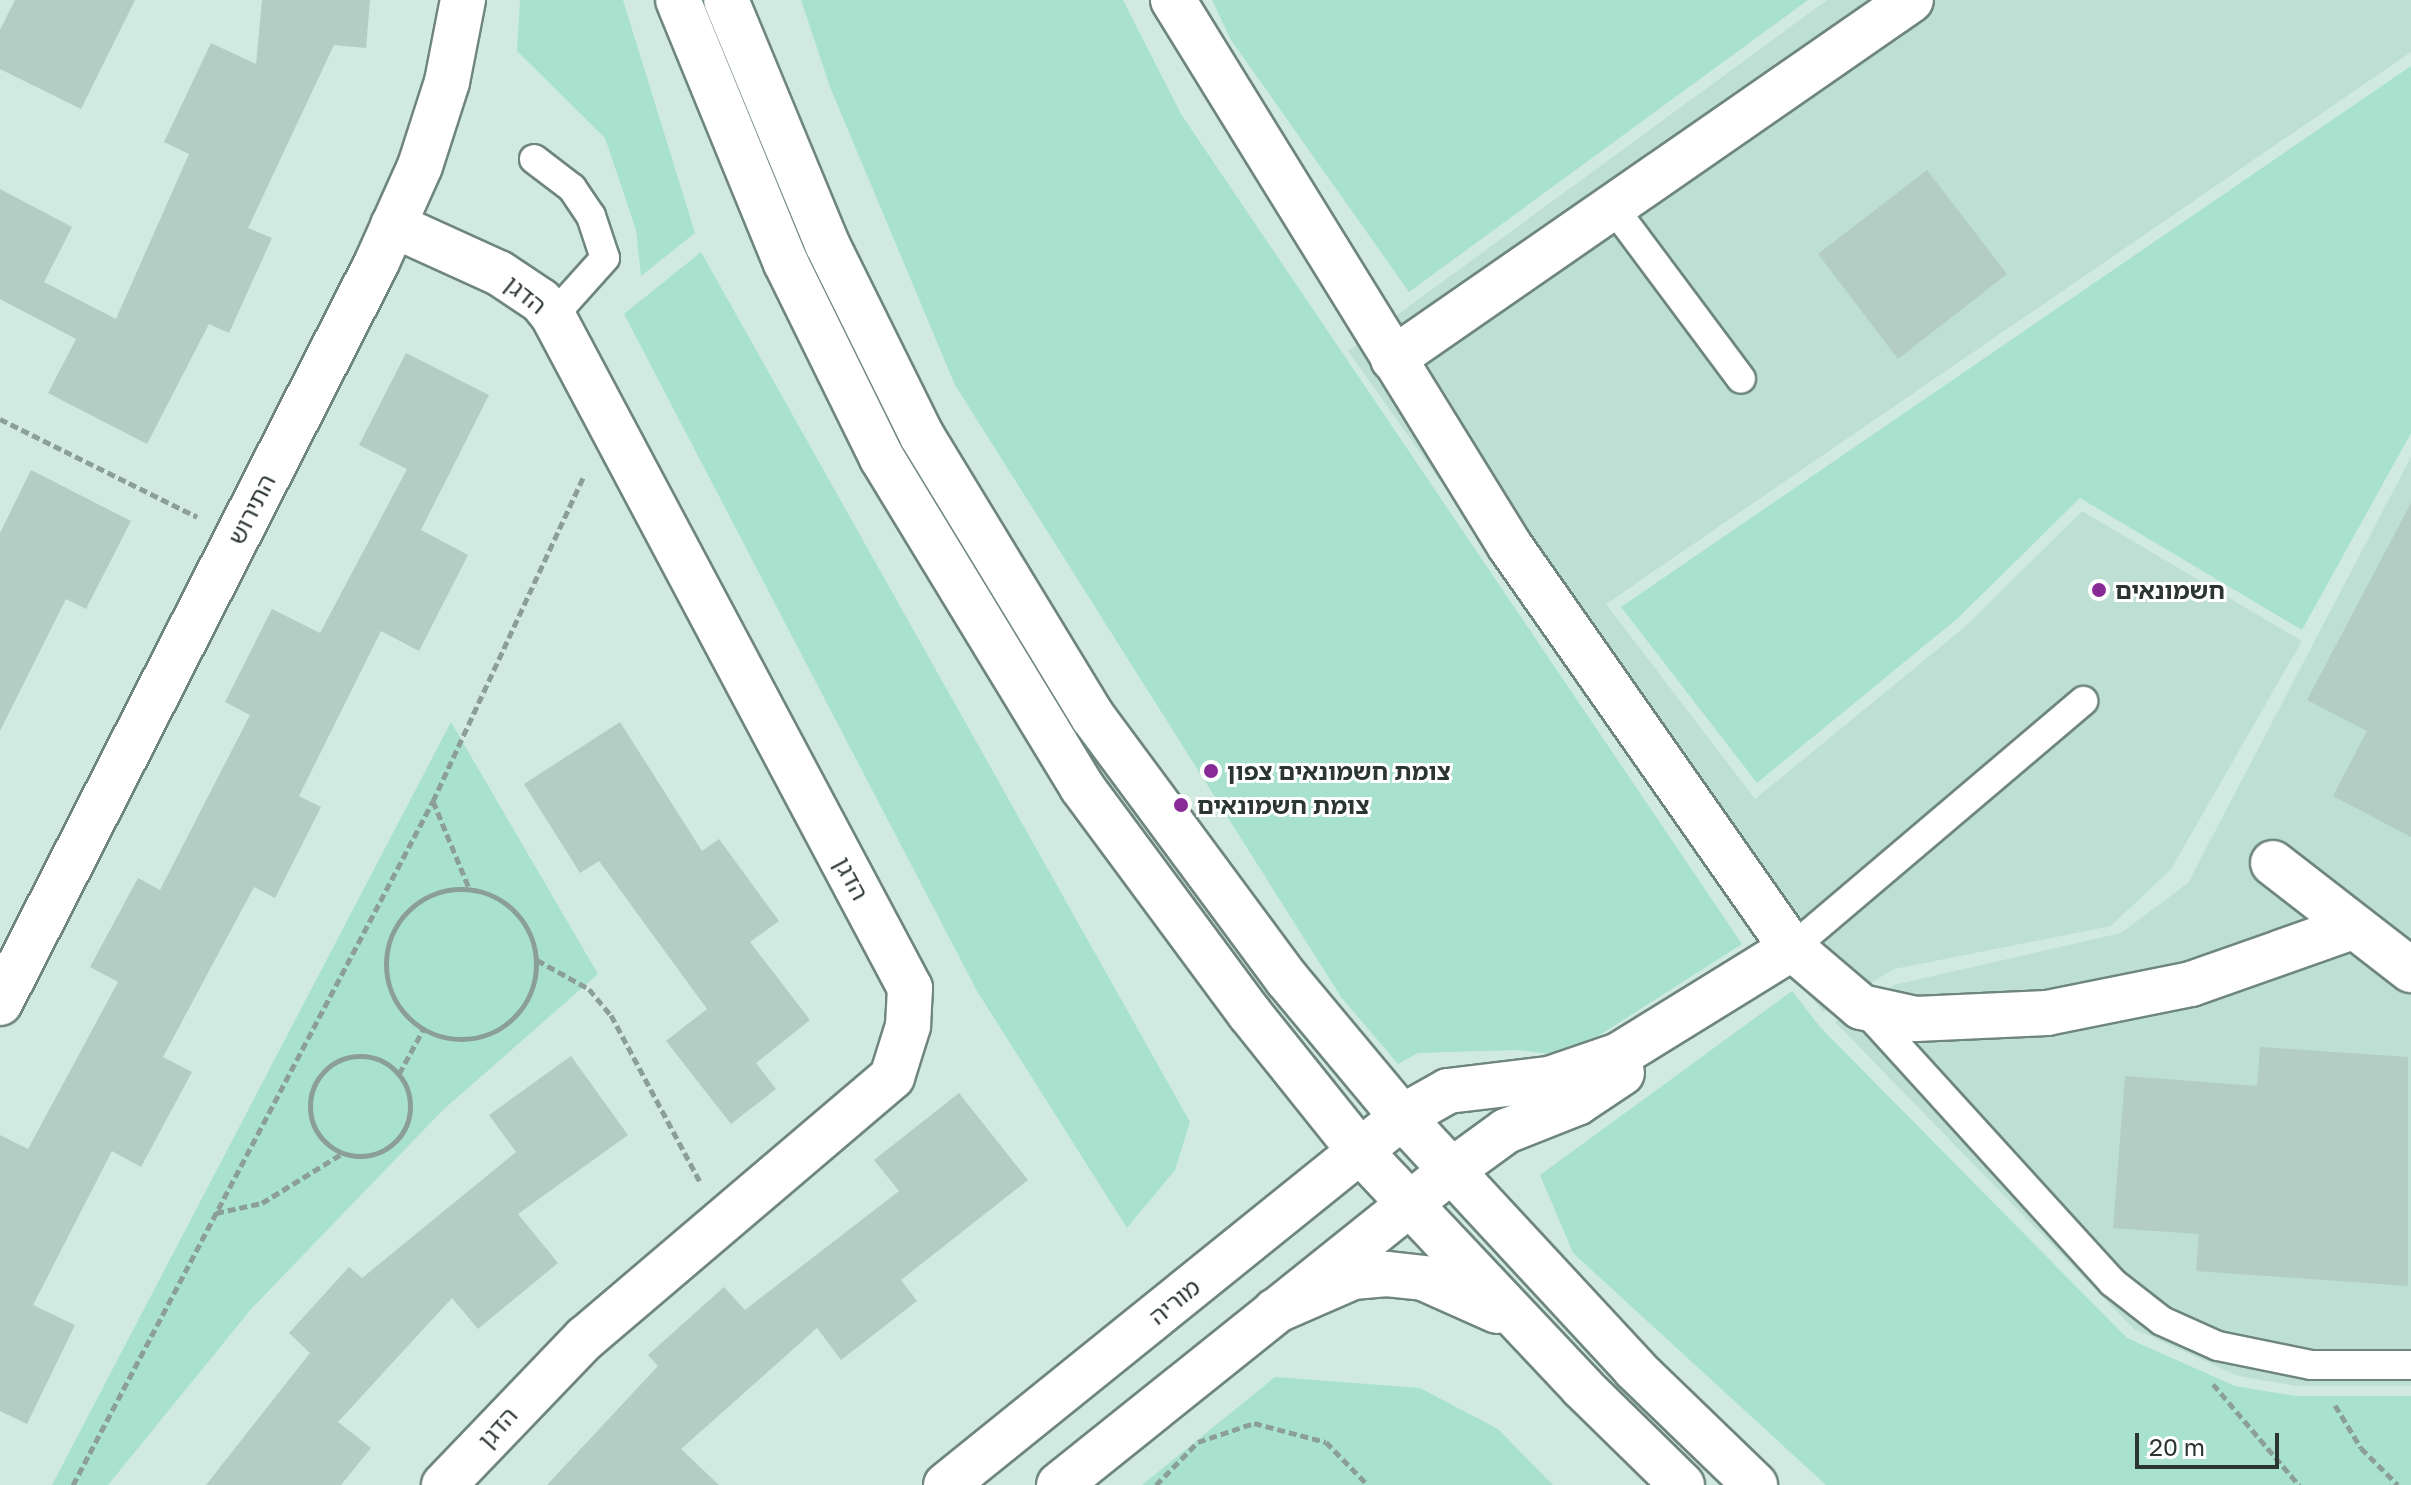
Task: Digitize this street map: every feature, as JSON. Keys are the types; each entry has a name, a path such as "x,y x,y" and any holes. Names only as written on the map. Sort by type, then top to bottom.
{"street":[{"name":"התירוש","path":"0,1003 393,225 447,82 463,0"},
{"path":"678,0 786,263 882,458 1082,787 1250,1014 1359,1150 1537,1339 1682,1485"},
{"path":"726,0 827,244 922,436 1093,717 1287,979 1402,1117 1635,1369 1755,1485"},
{"path":"1173,0 1510,546 1792,948 1861,1007 1916,1019 2047,1013 2191,984 2353,927"},
{"path":"1393,359 1911,0"},
{"name":"הדגן","path":"393,225 499,273 541,301 553,316 910,988 908,1026 892,1077 585,1338 444,1485"},
{"path":"2273,863 2411,970"},
{"path":"1059,1485 1451,1171 1506,1131 1602,1089 1680,1020 1792,948"},
{"name":"מוריה","path":"946,1485 1402,1117 1448,1091 1582,1071 1680,1020"},
{"path":"1275,1311 1353,1277 1387,1274 1423,1278 1460,1291 1537,1339"}],"lane":[{"path":"534,159 572,188 591,216 605,258 553,316"},
{"path":"1613,207 1741,379"},
{"path":"1792,948 2083,701"},
{"path":"1861,1007 2112,1282 2162,1321 2218,1346 2311,1365 2411,1365"}],"path":[{"path":"0,419 237,536"},
{"path":"73,1485 433,801 610,420"},
{"path":"433,801 469,888"},
{"path":"469,888 494,895 516,911 531,934 537,960 535,982 525,1006 506,1025 473,1039 447,1039 423,1030 402,1013 389,990 386,953 394,927 411,906 442,890 469,888"},
{"path":"537,960 569,974 611,1015 721,1222"},
{"path":"399,1074 423,1030"},
{"path":"369,1056 399,1074 410,1112 396,1141 366,1156 343,1153 316,1131 310,1111 318,1077 352,1057 369,1056"},
{"path":"216,1213 262,1203 343,1153"},
{"path":"2311,1365 2361,1448 2398,1485"},
{"path":"2211,1382 2299,1485"},
{"path":"1156,1485 1198,1442 1254,1423 1326,1442 1368,1485"}],"shaded area":[{"path":"1827,0 2411,0 2411,52 1606,604 1755,799 1966,626 2082,511 2302,641 2171,869 2111,926 1894,969 1823,1012 1758,929 1348,351"},
{"path":"2411,457 2411,1386 2297,1386 2238,1376 2134,1329 1835,1022 1894,985 2121,933 2188,883"}],"green space":[{"path":"520,0 623,0 695,233 641,276 636,230 605,138 517,51"},
{"path":"801,0 1123,0 1181,114 1742,944 1567,1056 1517,1050 1418,1053 1398,1064 1341,997 955,385 830,87"},
{"path":"1212,0 1808,0 1409,292 1231,40"},
{"path":"2411,66 2411,433 2302,630 2080,498 1958,618 1757,783 1621,607"},
{"path":"701,252 1190,1122 1175,1170 1127,1228 977,991 624,314"},
{"path":"451,722 598,974 444,1109 252,1308 108,1485 52,1485"},
{"path":"1792,991 1821,1028 2127,1338 2235,1386 2296,1396 2411,1396 2411,1485 1826,1485 1573,1253 1540,1175"},
{"path":"1275,1377 1420,1388 1498,1429 1553,1485 1142,1485"}],"building":[{"path":"15,0 135,0 81,109 0,69 0,30"},
{"path":"262,0 370,0 366,48 334,45 248,228 272,238 229,333 209,324 147,444 48,393 76,339 0,299 0,189 72,227 44,282 116,319 189,154 164,142 211,43 256,64"},
{"path":"1927,170 2007,274 1898,359 1818,254"},
{"path":"406,353 489,395 421,530 468,555 419,651 381,631 299,796 321,807 275,898 254,887 163,1057 192,1072 141,1167 112,1151 33,1305 75,1325 27,1424 0,1411 0,1135 28,1149 118,982 90,967 138,878 160,890 250,715 225,702 272,609 320,633 407,469 359,445"},
{"path":"31,470 131,521 86,609 66,599 0,731 0,533"},
{"path":"2411,503 2411,837 2333,796 2367,731 2307,700"},
{"path":"620,722 702,851 719,839 779,921 750,942 810,1020 756,1063 776,1089 731,1124 666,1041 707,1009 599,861 580,873 524,784"},
{"path":"2260,1047 2408,1057 2408,1286 2196,1271 2199,1234 2113,1228 2125,1076 2257,1086"},
{"path":"571,1056 628,1135 518,1214 558,1263 478,1329 452,1298 338,1422 371,1448 341,1485 206,1485 310,1353 289,1333 349,1267 362,1278 516,1152 489,1115"},
{"path":"959,1093 1028,1180 901,1280 917,1301 841,1360 817,1328 681,1449 719,1485 547,1485 658,1366 648,1355 724,1287 745,1310 899,1191 874,1160"}],"place":[{"name":"חשמונאים","path":"2099,590"},
{"name":"צומת חשמונאים צפון","path":"1211,771"},
{"name":"צומת חשמונאים","path":"1181,805"}]}
